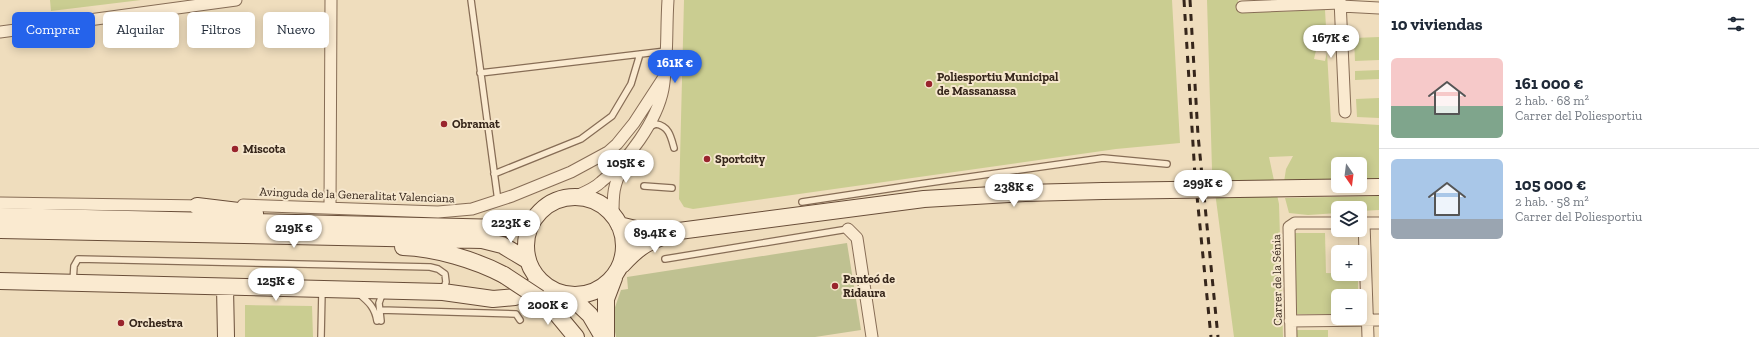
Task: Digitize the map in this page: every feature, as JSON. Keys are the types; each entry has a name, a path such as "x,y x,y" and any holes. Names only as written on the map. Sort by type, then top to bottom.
{"street":[{"path":"0,32 236,0"},
{"path":"330,207 331,0"},
{"path":"606,337 606,299 618,270 624,248 623,236 616,220 612,195 615,181 630,152 653,116 663,90 668,0"},
{"path":"1242,7 1340,3 1379,8"},
{"path":"1340,3 1345,112"},
{"name":"Avinguda de la Generalitat Valenciana","path":"0,203 198,206 228,204 330,207 357,210 456,211 472,209 498,201 571,172 608,152 617,144 634,123 664,77"},
{"path":"574,197 600,183 630,152"},
{"path":"678,231 667,229 640,230 616,220 606,208 596,202 585,198 564,198 546,206 533,220 526,235 525,252 532,272 540,282 554,291 570,296 587,294 602,287 641,246 654,239 678,231 924,199 1025,193 1379,187"},
{"path":"198,206 258,213 300,230 344,244 410,247 441,253 479,264 504,275 539,298 556,313 576,337"},
{"path":"0,216 64,224 300,230 482,240 502,245 527,260"},
{"path":"300,230 504,228 533,220"},
{"name":"Carrer de la Sénia","path":"1291,337 1290,226 1293,224 1331,223"},
{"path":"1367,223 1379,223"},
{"path":"0,230 64,224"},
{"path":"848,230 856,238 872,337"},
{"path":"1364,237 1373,320 1368,337"},
{"path":"0,281 443,292 493,299 515,297 540,282"},
{"path":"225,287 226,337"},
{"path":"570,296 590,315 603,337"},
{"path":"1290,321 1373,320"}],"lane":[{"path":"470,0 498,201"},
{"path":"480,73 666,51"},
{"path":"494,174 581,140 612,116 631,84 640,54"},
{"path":"644,131 649,126 661,124 666,127 671,136 674,148"},
{"path":"802,202 1103,158 1167,164"},
{"path":"644,186 672,188"},
{"path":"665,259 848,230"},
{"path":"73,283 74,266 78,260 430,267 438,269 445,274 446,282 443,292"},
{"path":"321,337 322,289"},
{"path":"354,290 370,303 379,321 379,303 383,290"},
{"path":"380,310 516,314 520,320"}],"green space":[{"path":"50,0 141,0 51,11"},
{"name":"Poliesportiu Municipal de Massanassa","path":"684,0 1172,0 1180,143 1116,149 693,209 684,207 679,199"},
{"path":"1207,0 1238,0 1239,13 1325,10 1327,44 1318,42 1314,59 1325,61 1327,52 1331,122 1379,125 1379,182 1367,182 1367,157 1331,157 1331,182 1284,182 1286,169 1293,156 1269,157 1279,204 1283,337 1234,337 1212,169"},
{"path":"1379,37 1379,60 1355,61 1354,38"},
{"path":"1379,70 1379,79 1355,80 1355,71"},
{"path":"1379,98 1379,118 1357,117 1356,99"},
{"path":"1379,196 1379,210 1367,211 1367,201 1331,201 1331,213 1308,215 1289,213 1285,198"},
{"path":"1294,233 1325,233 1326,273 1331,273 1331,281 1358,281 1358,289 1331,289 1331,314 1297,314"},
{"path":"847,243 861,330 815,337 616,337 612,316 621,290 628,289 627,277"},
{"path":"245,305 312,306 313,337 245,337"},
{"path":"1297,330 1328,330 1328,337 1297,337"}],"railway":[{"path":"1184,0 1195,176 1211,337"},
{"path":"1190,0 1198,135 1218,337"}],"place":[{"name":"Poliesportiu Municipal de Massanassa","path":"929,84"},
{"name":"Obramat","path":"444,124"},
{"name":"Miscota","path":"235,149"},
{"name":"Sportcity","path":"707,159"},
{"name":"Panteó de Ridaura","path":"835,286"},
{"name":"Orchestra","path":"121,323"}]}
